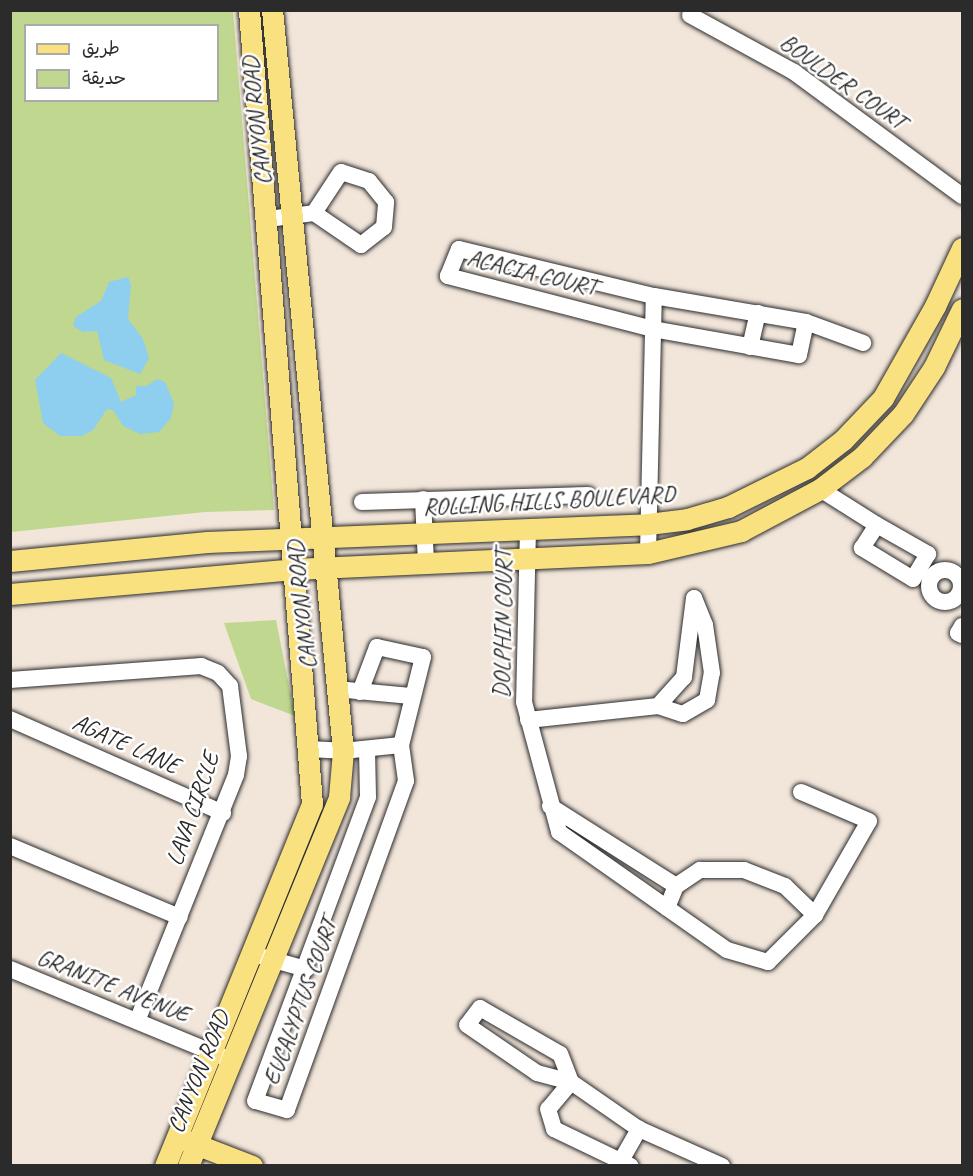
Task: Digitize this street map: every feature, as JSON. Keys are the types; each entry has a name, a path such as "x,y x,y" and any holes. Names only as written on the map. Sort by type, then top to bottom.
{"main road":[{"name":"CANYON ROAD","path":"165,1166 312,804 268,219 249,10"},
{"name":"CANYON ROAD","path":"188,1166 339,797 343,751 320,540 272,10"},
{"name":"ROLLING HILLS BOULEVARD","path":"10,561 207,542 320,540 648,524 687,519 728,507 807,468 843,440 883,398 935,306 963,248"},
{"path":"10,594 294,569 648,552 741,531 820,489 862,457 903,414 934,367 961,316"},
{"path":"176,1138 198,1142 252,1166"}],"street":[{"name":"BOULDER COURT","path":"690,15 794,72 963,196"},
{"path":"268,219 314,213 361,245 384,227 386,202 369,181 341,172 314,213"},
{"name":"ACACIA COURT","path":"806,322 799,355 653,329 448,276 459,249 654,296 806,322 863,343"},
{"path":"648,552 654,296"},
{"path":"935,306 961,316"},
{"path":"750,347 758,313"},
{"path":"820,489 928,554 926,571 933,597 943,602 960,599"},
{"path":"362,502 588,495"},
{"path":"423,499 426,562"},
{"path":"877,525 862,548 913,579 926,571"},
{"name":"DOLPHIN COURT","path":"528,530 524,702 558,832 727,950 768,962 815,915 868,821 801,792"},
{"name":"DOLPHIN COURT","path":"528,720 658,706 683,714 707,700 712,673 705,625 694,598 684,677 658,706"},
{"path":"963,626 958,633 963,635"},
{"name":"EUCALYPTUS COURT","path":"360,692 377,647 423,657 411,696 401,745 406,781 287,1110 255,1101 306,969 368,797 367,749"},
{"name":"LAVA CIRCLE","path":"10,680 201,666 218,673 230,686 239,756 223,813 137,1021"},
{"path":"336,690 411,696"},
{"name":"AGATE LANE","path":"10,719 223,813"},
{"path":"308,749 343,751 401,745"},
{"path":"550,806 676,886"},
{"path":"10,846 180,917"},
{"path":"667,908 676,886 700,870 744,870 785,886 815,915"},
{"name":"EUCALYPTUS COURT","path":"250,957 273,958 306,969"},
{"name":"GRANITE AVENUE","path":"10,969 231,1060"},
{"path":"571,1082 560,1054 480,1008 467,1024 537,1072 571,1082 639,1129 722,1166"},
{"path":"571,1082 548,1109 554,1129 623,1164 639,1129"}],"green space":[{"path":"11,11 233,11 274,510 205,512 11,532"},
{"path":"276,620 295,716 251,699 224,623"}],"water":[{"path":"128,277 131,285 128,319 143,339 149,358 140,374 104,360 97,331 83,332 73,326 76,317 101,301 109,282"},
{"path":"61,353 111,378 121,402 136,395 136,386 146,386 158,379 165,382 174,403 171,418 159,432 140,434 123,426 113,410 107,409 93,430 82,436 60,436 43,423 35,380"}]}
